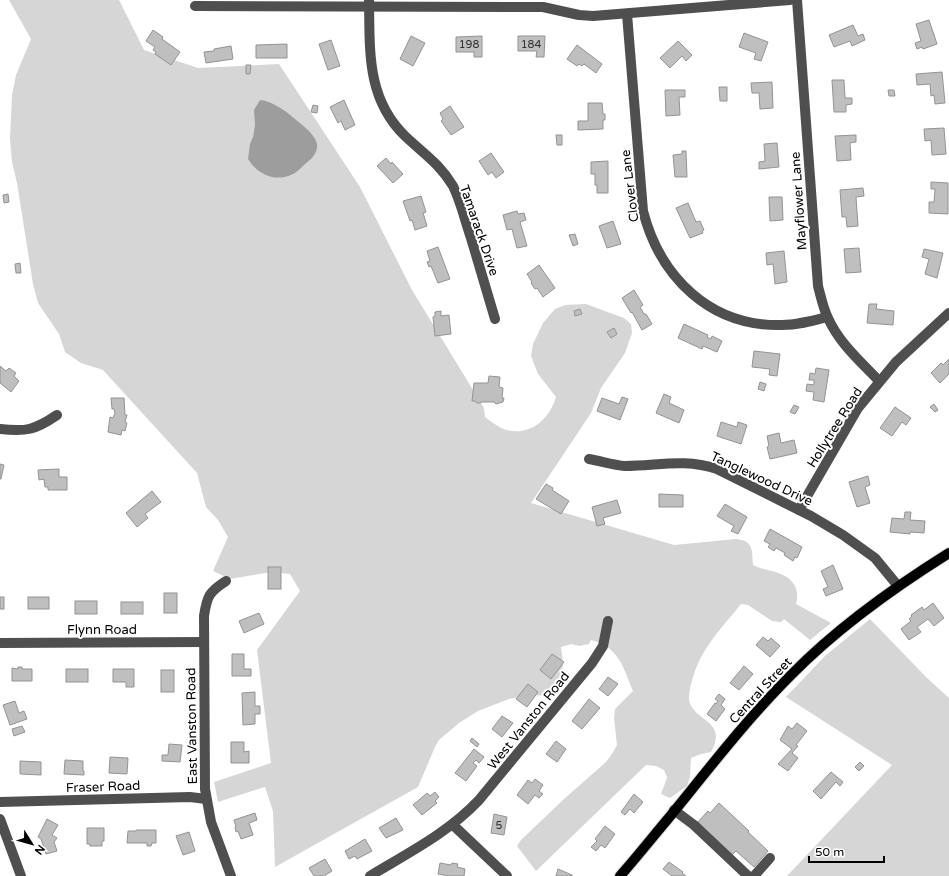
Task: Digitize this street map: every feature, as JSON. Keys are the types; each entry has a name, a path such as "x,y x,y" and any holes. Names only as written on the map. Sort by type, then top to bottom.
{"main road":[{"name":"Central Street","path":"620,876 741,729 791,675 822,645 852,620 898,586 948,556"}],"street":[{"path":"194,6 369,4 543,7 579,15 593,16 627,14 736,2 790,0"},
{"name":"Mayflower Lane","path":"797,0 818,286 827,317 832,327 845,345 879,381"},
{"name":"Tamarack Drive","path":"369,4 371,69 378,97 387,114 397,128 437,165 454,188 495,319"},
{"name":"Clover Lane","path":"627,14 642,211 647,229 666,266 681,283 698,298 717,310 738,319 760,324 783,325 811,322 827,317"},
{"name":"Hollytree Road","path":"799,510 858,408 896,362 949,313"},
{"path":"0,429 17,431 30,430 38,427 57,415"},
{"name":"Tanglewood Drive","path":"589,458 624,466 667,463 696,463 705,465 743,481 843,535 876,558 898,586"},
{"name":"East Vanston Road","path":"226,581 214,589 209,596 204,616 204,778 206,799 211,822 231,876"},
{"name":"West Vanston Road","path":"453,825 479,800 592,663 602,646 608,621"},
{"name":"Flynn Road","path":"0,643 204,642"},
{"name":"Fraser Road","path":"0,802 190,796 206,799"},
{"path":"674,810 694,825 748,876"},
{"path":"0,819 21,876"},
{"path":"370,876 434,839 453,825 507,876"},
{"path":"754,876 770,858"}],"shaded area":[{"path":"9,0 119,0 144,50 198,68 279,64 360,187 412,290 484,408 485,417 501,428 511,431 520,431 536,426 548,414 553,406 556,397 538,374 531,356 533,344 543,323 555,309 565,305 586,304 624,318 631,324 632,333 625,353 601,388 591,413 531,503 674,545 736,539 742,540 751,547 753,565 786,576 795,586 797,595 796,604 831,623 810,640 784,619 781,622 772,621 748,605 741,604 706,649 700,659 691,683 689,699 692,707 713,727 716,733 711,752 691,758 690,777 687,786 670,798 661,794 667,778 664,770 656,766 646,765 536,871 517,846 521,840 564,799 606,762 617,745 614,718 615,709 633,691 619,659 608,648 591,640 589,644 579,646 571,644 561,647 563,663 561,682 550,696 529,695 509,699 478,711 459,723 439,740 418,787 275,867 273,811 265,787 218,802 214,782 271,763 257,650 300,591 290,574 271,572 230,579 213,571 228,537 218,520 206,507 197,473 103,370 81,363 65,352 59,334 38,303 33,284 17,183 12,162 10,139 12,95 16,75 31,39"},
{"path":"260,100 274,104 288,113 308,130 316,140 317,148 314,156 298,171 287,177 280,178 268,176 256,169 248,159 255,125 254,110"},
{"path":"870,619 927,678 949,698 949,876 787,876 892,765 786,697 825,656"}],"building":[{"path":"929,20 937,44 923,49 922,47 917,49 915,43 921,41 916,24"},
{"path":"853,25 858,36 863,34 865,40 852,46 850,41 834,47 829,35"},
{"path":"153,30 163,37 162,39 180,52 171,65 155,54 156,52 153,50 155,47 146,41"},
{"path":"744,33 768,42 761,61 754,59 756,53 739,47"},
{"path":"411,36 425,43 413,66 400,59"},
{"path":"482,36 482,57 474,57 474,52 456,52 456,37"},
{"path":"518,36 545,36 544,57 536,57 537,51 518,51"},
{"path":"331,40 340,66 328,70 319,44"},
{"path":"678,41 692,55 686,61 682,56 670,68 660,58"},
{"path":"287,44 287,58 256,58 256,45"},
{"path":"577,45 602,64 596,73 584,64 582,66 579,64 577,66 567,59"},
{"path":"231,46 233,59 206,63 204,52"},
{"path":"246,65 251,65 250,74 246,74"},
{"path":"942,72 945,103 935,104 934,95 931,96 930,84 917,85 916,74"},
{"path":"832,80 844,80 845,98 852,98 852,104 846,105 846,112 834,112"},
{"path":"772,82 773,108 760,109 759,93 752,93 751,83"},
{"path":"719,87 727,87 727,101 720,101"},
{"path":"665,90 685,90 685,97 679,97 680,115 666,116"},
{"path":"888,90 894,90 895,96 889,96"},
{"path":"344,100 355,125 345,130 341,121 338,123 330,107"},
{"path":"588,103 602,103 603,114 605,114 603,129 578,130 578,121 588,121"},
{"path":"313,105 318,106 317,113 311,112"},
{"path":"450,106 464,127 451,135 441,121 443,119 440,113"},
{"path":"944,128 946,154 932,155 931,140 925,141 924,129"},
{"path":"556,135 562,135 562,145 557,145"},
{"path":"856,135 856,142 850,143 851,160 837,161 835,136"},
{"path":"777,143 779,167 759,169 759,162 765,161 764,144"},
{"path":"682,151 686,151 687,177 675,177 673,155 682,154"},
{"path":"491,153 504,172 496,178 492,172 488,175 479,161"},
{"path":"386,158 403,174 393,183 377,166"},
{"path":"608,161 608,193 597,193 595,174 591,174 591,162"},
{"path":"931,182 948,183 948,214 929,213 929,202 934,202 935,189 931,189"},
{"path":"863,188 864,196 856,197 858,226 847,227 846,217 842,217 840,190"},
{"path":"8,194 9,202 4,203 3,195"},
{"path":"421,196 426,212 423,213 427,226 415,230 403,201"},
{"path":"769,197 782,197 783,220 770,221"},
{"path":"688,203 696,222 700,221 704,230 702,231 703,233 690,238 676,208"},
{"path":"517,211 518,214 524,213 526,220 520,222 527,246 517,248 512,229 507,230 503,215"},
{"path":"613,221 621,244 607,248 599,226"},
{"path":"575,234 578,244 573,246 569,235"},
{"path":"438,247 450,279 438,283 431,266 429,267 427,262 430,261 427,251"},
{"path":"859,248 861,272 846,273 844,249"},
{"path":"924,249 943,253 937,278 925,274 929,259 922,257"},
{"path":"784,251 787,282 775,284 773,264 767,265 766,253"},
{"path":"20,263 21,273 16,273 15,264"},
{"path":"539,265 555,288 543,297 537,288 535,289 527,274"},
{"path":"634,290 643,305 640,307 652,324 642,330 622,298"},
{"path":"869,304 877,304 876,309 894,311 893,325 867,323"},
{"path":"580,309 582,314 575,316 574,311"},
{"path":"441,311 441,316 449,315 451,334 435,336 433,317 435,316 435,312"},
{"path":"684,324 708,335 707,337 711,339 712,336 722,341 717,352 703,346 702,349 678,338"},
{"path":"614,328 617,334 611,338 607,332"},
{"path":"754,351 780,354 777,376 769,375 770,369 752,367"},
{"path":"949,359 949,374 940,383 931,373 941,363 943,365"},
{"path":"0,366 6,371 9,368 16,373 14,376 19,381 11,392 0,383"},
{"path":"816,368 829,370 824,402 813,400 814,392 806,391 807,384 814,385 814,380 809,380 810,373 815,374"},
{"path":"489,376 500,377 499,387 503,388 503,402 496,404 494,402 477,403 472,401 474,383 488,383"},
{"path":"760,382 766,384 764,391 758,389"},
{"path":"664,394 671,397 669,403 684,410 679,423 656,413"},
{"path":"622,397 628,399 620,420 597,411 602,398 619,404"},
{"path":"111,398 124,398 125,415 127,415 125,422 127,423 125,431 122,430 121,435 108,432 110,417 113,418 115,413 114,409 112,409"},
{"path":"934,404 938,410 935,412 930,407"},
{"path":"794,405 799,407 795,414 790,412"},
{"path":"895,407 911,418 906,425 902,422 892,436 880,428"},
{"path":"721,422 737,427 738,422 747,425 741,444 717,436"},
{"path":"779,433 781,443 794,440 797,453 770,459 767,447 769,446 767,436"},
{"path":"0,464 4,465 1,479 0,479"},
{"path":"59,469 59,477 67,477 67,490 48,490 48,487 45,487 44,479 39,480 38,470"},
{"path":"868,476 870,485 865,487 870,503 857,507 849,482"},
{"path":"546,484 553,488 552,490 569,501 561,514 536,499"},
{"path":"152,491 161,502 145,514 148,518 137,527 126,513"},
{"path":"659,494 683,495 683,507 659,507"},
{"path":"617,500 621,513 603,518 605,524 597,526 592,507"},
{"path":"725,504 747,517 738,534 731,531 734,526 717,516"},
{"path":"905,512 911,512 910,520 925,521 924,533 910,532 910,534 890,532 892,518 904,519"},
{"path":"770,529 802,547 797,558 795,557 793,561 784,555 785,553 776,548 774,551 768,547 770,544 764,541"},
{"path":"833,565 843,589 826,596 823,589 828,587 821,571"},
{"path":"268,567 281,567 281,589 268,589"},
{"path":"164,593 177,593 177,613 164,613"},
{"path":"0,597 4,597 4,609 0,609"},
{"path":"28,597 49,597 49,609 28,609"},
{"path":"75,601 97,601 97,614 75,614"},
{"path":"121,602 143,602 143,614 121,614"},
{"path":"933,603 944,618 934,626 928,619 917,627 921,632 909,640 901,629 911,621 909,619 912,616 911,615 922,607 924,610"},
{"path":"259,613 264,624 244,633 239,621"},
{"path":"763,637 768,641 771,638 780,646 770,657 756,645"},
{"path":"232,654 244,654 244,669 251,669 251,676 232,676"},
{"path":"552,654 564,662 551,679 540,670"},
{"path":"744,666 753,674 739,690 730,683"},
{"path":"18,667 22,667 22,669 32,669 32,681 12,681 12,668 18,669"},
{"path":"66,669 88,669 88,682 66,682"},
{"path":"113,669 134,669 134,687 126,687 126,682 113,682"},
{"path":"161,670 174,670 174,692 161,692"},
{"path":"608,677 618,684 608,696 599,689"},
{"path":"528,684 538,692 527,707 516,699"},
{"path":"255,692 255,706 260,706 260,714 255,714 255,724 243,725 242,693"},
{"path":"719,694 725,699 721,705 725,709 716,721 707,714 718,701 715,699"},
{"path":"589,699 600,708 582,729 572,721"},
{"path":"15,701 19,713 24,711 27,719 10,725 3,705"},
{"path":"502,716 513,723 502,737 492,729"},
{"path":"797,723 807,731 796,745 798,746 792,753 798,758 788,771 778,764 792,749 780,740 788,726 792,729"},
{"path":"22,726 25,732 14,736 12,729"},
{"path":"472,738 479,744 477,747 470,741"},
{"path":"556,741 566,749 557,762 546,754"},
{"path":"231,742 244,742 244,752 249,751 249,763 231,763"},
{"path":"169,744 182,745 180,762 162,761 162,755 168,755"},
{"path":"474,749 484,757 479,763 476,760 473,763 477,766 466,781 455,773"},
{"path":"110,757 128,758 127,774 109,773"},
{"path":"65,760 83,761 84,775 64,774"},
{"path":"20,761 41,762 41,775 20,774"},
{"path":"860,762 864,766 859,771 855,767"},
{"path":"831,772 843,782 840,786 836,782 821,799 813,791"},
{"path":"535,779 543,785 539,791 543,794 539,798 535,795 528,804 517,795 528,780 532,783"},
{"path":"435,792 439,797 435,801 437,803 422,815 413,805 427,793 430,796"},
{"path":"634,794 643,802 634,813 630,809 625,815 621,812"},
{"path":"719,803 768,851 754,867 736,851 732,855 696,824 708,811 710,813"},
{"path":"255,813 257,820 249,823 253,835 241,839 238,831 236,832 234,820"},
{"path":"494,814 507,817 504,835 491,833"},
{"path":"396,818 403,830 386,838 379,828"},
{"path":"47,819 58,825 52,835 57,838 54,842 57,851 46,854 41,839 38,837"},
{"path":"605,826 615,834 605,848 601,845 596,851 591,847 597,841 595,839"},
{"path":"87,828 104,828 104,841 102,841 102,846 90,846 90,844 87,844"},
{"path":"156,830 156,843 152,843 151,846 147,846 147,843 127,843 128,831"},
{"path":"189,832 195,851 183,855 176,836"},
{"path":"365,839 372,851 357,859 355,856 349,859 345,851"},
{"path":"325,859 332,871 324,876 314,876 309,868"},
{"path":"669,862 686,876 672,876 663,869"},
{"path":"440,863 451,865 452,863 458,864 457,867 465,869 464,876 438,874"},
{"path":"558,869 572,875 572,876 556,876"}]}
